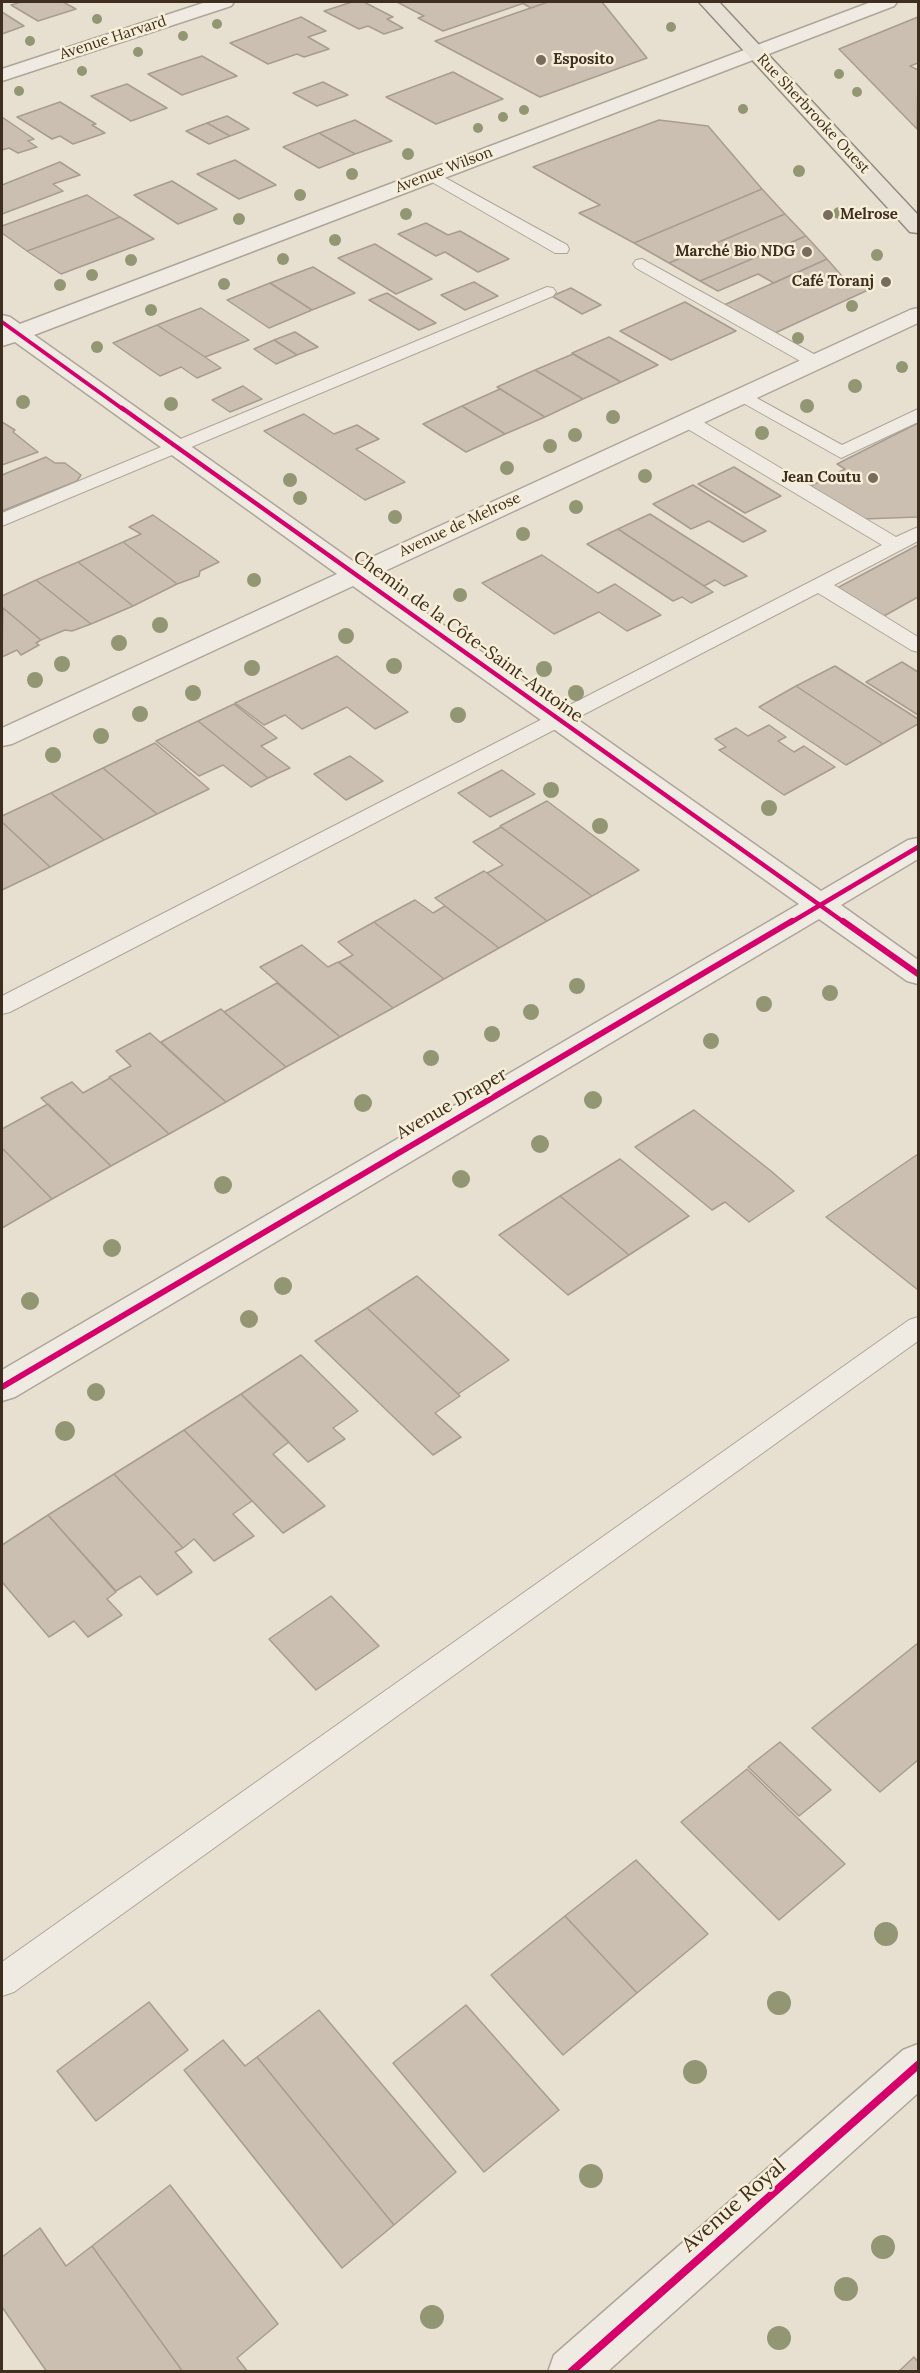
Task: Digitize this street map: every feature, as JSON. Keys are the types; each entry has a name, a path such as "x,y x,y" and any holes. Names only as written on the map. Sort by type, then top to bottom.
{"main road":[{"name":"Rue Sherbrooke Ouest","path":"708,2 918,226"}],"street":[{"name":"Avenue Harvard","path":"2,75 224,2"},
{"name":"Avenue Wilson","path":"7,331 431,175 887,2"},
{"name":"Avenue de Melrose","path":"2,738 918,315"},
{"name":"Chemin de la Côte-Saint-Antoine","path":"7,331 177,447 918,974"},
{"name":"Avenue Draper","path":"2,1387 918,847"},
{"name":"Avenue Royal","path":"571,2372 918,2066"}],"lane":[{"path":"431,175 561,249"},
{"path":"642,264 815,362"},
{"path":"2,520 547,292"},
{"path":"742,395 841,452 918,415"},
{"path":"688,421 896,545"},
{"path":"2,1006 918,533"},
{"path":"819,585 918,646"},
{"path":"2,1981 918,1327"}],"building":[{"path":"21,2 63,2 76,9 38,21 11,5"},
{"path":"352,2 364,2 393,17 387,19 403,28 384,34 368,26 359,29 324,11"},
{"path":"397,2 527,2 443,31 418,18 424,16"},
{"path":"548,2 531,8 522,3"},
{"path":"548,2 602,2 647,58 540,97 435,41"},
{"path":"2,12 24,26 2,34"},
{"path":"301,17 326,31 308,37 329,49 304,57 297,54 268,64 230,43"},
{"path":"918,17 918,63 910,66 918,70 917,129 839,49"},
{"path":"202,56 237,76 182,95 148,74"},
{"path":"453,72 503,99 436,124 386,97"},
{"path":"323,82 348,95 317,106 293,93"},
{"path":"127,84 167,108 131,121 91,96"},
{"path":"60,102 96,124 92,125 105,133 73,144 60,136 52,139 17,117"},
{"path":"227,116 249,129 230,136 207,123"},
{"path":"2,117 34,139 28,141 37,147 18,153 9,148 2,150"},
{"path":"355,120 392,141 355,154 319,133"},
{"path":"659,120 708,126 762,189 634,243 579,213 600,205 533,167"},
{"path":"207,123 230,136 209,144 186,131"},
{"path":"319,133 355,154 319,168 283,147"},
{"path":"235,160 276,185 239,199 197,174"},
{"path":"60,162 80,175 53,184 63,191 2,214 2,185"},
{"path":"172,181 217,209 178,224 134,195"},
{"path":"762,189 785,214 669,263 634,243"},
{"path":"87,195 120,217 27,251 2,233 2,226"},
{"path":"785,214 806,236 700,281 669,263"},
{"path":"120,217 154,239 61,274 27,251"},
{"path":"426,223 448,235 460,231 509,259 478,272 445,252 436,256 398,234"},
{"path":"806,236 827,259 774,283 758,274 718,291 700,281"},
{"path":"375,244 432,279 396,294 338,258"},
{"path":"827,259 848,283 860,283 868,290 775,333 724,305"},
{"path":"313,267 355,293 312,310 270,283"},
{"path":"474,282 498,296 465,310 441,295"},
{"path":"270,283 312,310 269,328 227,300"},
{"path":"571,288 601,305 582,314 552,296"},
{"path":"387,293 436,323 419,330 369,300"},
{"path":"685,302 736,331 671,360 620,331"},
{"path":"201,308 249,340 205,357 157,325"},
{"path":"157,325 221,368 197,378 181,367 160,376 113,343"},
{"path":"295,332 318,347 297,355 274,340"},
{"path":"609,337 658,365 621,382 572,353"},
{"path":"274,340 297,355 276,364 254,349"},
{"path":"573,354 621,382 583,399 535,370"},
{"path":"535,370 583,399 545,417 497,387"},
{"path":"243,386 262,399 230,412 212,400"},
{"path":"500,389 545,417 505,434 462,406"},
{"path":"462,406 505,434 466,452 423,424"},
{"path":"304,414 334,434 357,425 379,439 356,449 405,482 365,500 264,431"},
{"path":"2,422 15,430 13,432 38,452 2,465"},
{"name":"Jean Coutu","path":"918,423 918,517 863,519 809,487 845,469 837,464"},
{"path":"46,457 55,463 65,463 81,475 77,481 2,511 2,475"},
{"path":"734,467 781,496 745,513 698,484"},
{"path":"693,485 766,531 743,542 709,521 691,529 653,504"},
{"path":"650,514 747,576 724,586 715,580 704,586 618,529"},
{"path":"153,515 219,562 200,571 199,576 177,584 123,542 141,534 129,527"},
{"path":"618,529 713,592 691,603 682,597 673,601 587,544"},
{"path":"123,542 177,584 133,606 78,562"},
{"path":"918,545 918,597 884,616 837,588"},
{"path":"542,555 598,593 615,584 661,615 627,631 599,612 554,634 482,583"},
{"path":"78,562 133,606 91,624 36,580"},
{"path":"36,580 91,624 72,631 65,630 41,640 2,607 2,596"},
{"path":"3,608 41,640 36,643 39,645 21,655 17,650 2,657"},
{"path":"337,656 408,712 375,729 347,707 302,729 285,715 264,725 235,703"},
{"path":"902,662 918,672 918,715 866,682"},
{"path":"835,666 918,719 918,724 883,744 796,686"},
{"path":"796,686 883,744 846,765 759,707"},
{"path":"234,704 277,738 261,746 290,768 268,778 198,721"},
{"path":"198,721 268,778 251,787 223,765 199,776 156,741"},
{"path":"769,725 786,737 778,741 794,752 804,746 835,767 784,795 719,750 726,747 715,739 736,728 748,736"},
{"path":"155,743 209,789 157,814 103,768"},
{"path":"350,756 383,781 346,800 314,774"},
{"path":"103,768 157,814 104,840 51,793"},
{"path":"502,770 535,794 490,817 458,793"},
{"path":"51,793 104,840 50,867 2,822 2,816"},
{"path":"547,801 639,870 592,896 500,826"},
{"path":"2,822 50,867 2,890"},
{"path":"501,827 592,896 547,921 487,873 503,865 473,842"},
{"path":"484,871 547,921 499,948 435,898"},
{"path":"415,900 433,913 445,906 499,948 444,979 374,922"},
{"path":"374,922 444,979 393,1008 339,962 353,955 338,942"},
{"path":"302,945 328,967 338,962 393,1008 340,1037 260,967"},
{"path":"277,983 340,1037 286,1067 224,1012"},
{"path":"221,1009 286,1067 226,1102 161,1042"},
{"path":"150,1033 226,1102 169,1134 109,1077 131,1066 116,1051"},
{"path":"110,1078 169,1134 111,1166 41,1098 72,1082 83,1093"},
{"path":"48,1104 111,1166 52,1199 2,1148 2,1129"},
{"path":"694,1110 794,1191 749,1222 725,1202 712,1210 635,1147"},
{"path":"2,1148 52,1199 2,1228"},
{"path":"918,1154 918,1290 826,1217"},
{"path":"620,1159 689,1216 629,1255 560,1196"},
{"path":"560,1196 629,1255 568,1295 499,1235"},
{"path":"417,1276 509,1360 458,1394 367,1308"},
{"path":"367,1308 460,1396 435,1413 461,1437 433,1455 315,1341"},
{"path":"301,1355 358,1411 333,1428 345,1439 308,1462 241,1394"},
{"path":"241,1394 289,1442 273,1454 325,1506 283,1533 184,1430"},
{"path":"184,1430 252,1501 233,1514 254,1536 214,1561 194,1539 183,1548 114,1474"},
{"path":"114,1474 183,1548 175,1552 192,1572 157,1595 140,1576 116,1591 48,1515"},
{"path":"48,1515 116,1592 107,1599 122,1615 88,1637 74,1621 49,1637 2,1582 2,1545"},
{"path":"331,1596 379,1646 316,1690 269,1639"},
{"path":"918,1643 918,1760 880,1792 812,1728"},
{"path":"780,1742 831,1790 799,1816 748,1767"},
{"path":"747,1769 845,1864 779,1920 681,1822"},
{"path":"636,1860 708,1934 637,1993 565,1916"},
{"path":"565,1916 637,1993 563,2055 491,1975"},
{"path":"149,2002 188,2050 96,2121 57,2071"},
{"path":"466,2005 559,2110 484,2172 393,2063"},
{"path":"319,2010 456,2172 394,2225 257,2057"},
{"path":"223,2040 245,2066 257,2057 394,2225 342,2268 184,2070"},
{"path":"170,2185 278,2324 237,2358 248,2372 183,2372 92,2246"},
{"path":"40,2228 66,2266 92,2246 183,2372 47,2372 2,2307 2,2257"},
{"path":"914,2357 918,2362 918,2372 898,2372"}],"cycle path":[{"path":"2,322 558,720 918,974"},
{"path":"2,1387 918,847"},
{"path":"571,2372 918,2065"}],"place":[{"name":"Esposito","path":"541,60"},
{"name":"Melrose","path":"828,215"},
{"name":"Marché Bio NDG","path":"807,252"},
{"name":"Café Toranj","path":"886,282"},
{"name":"Jean Coutu","path":"873,478"}]}
